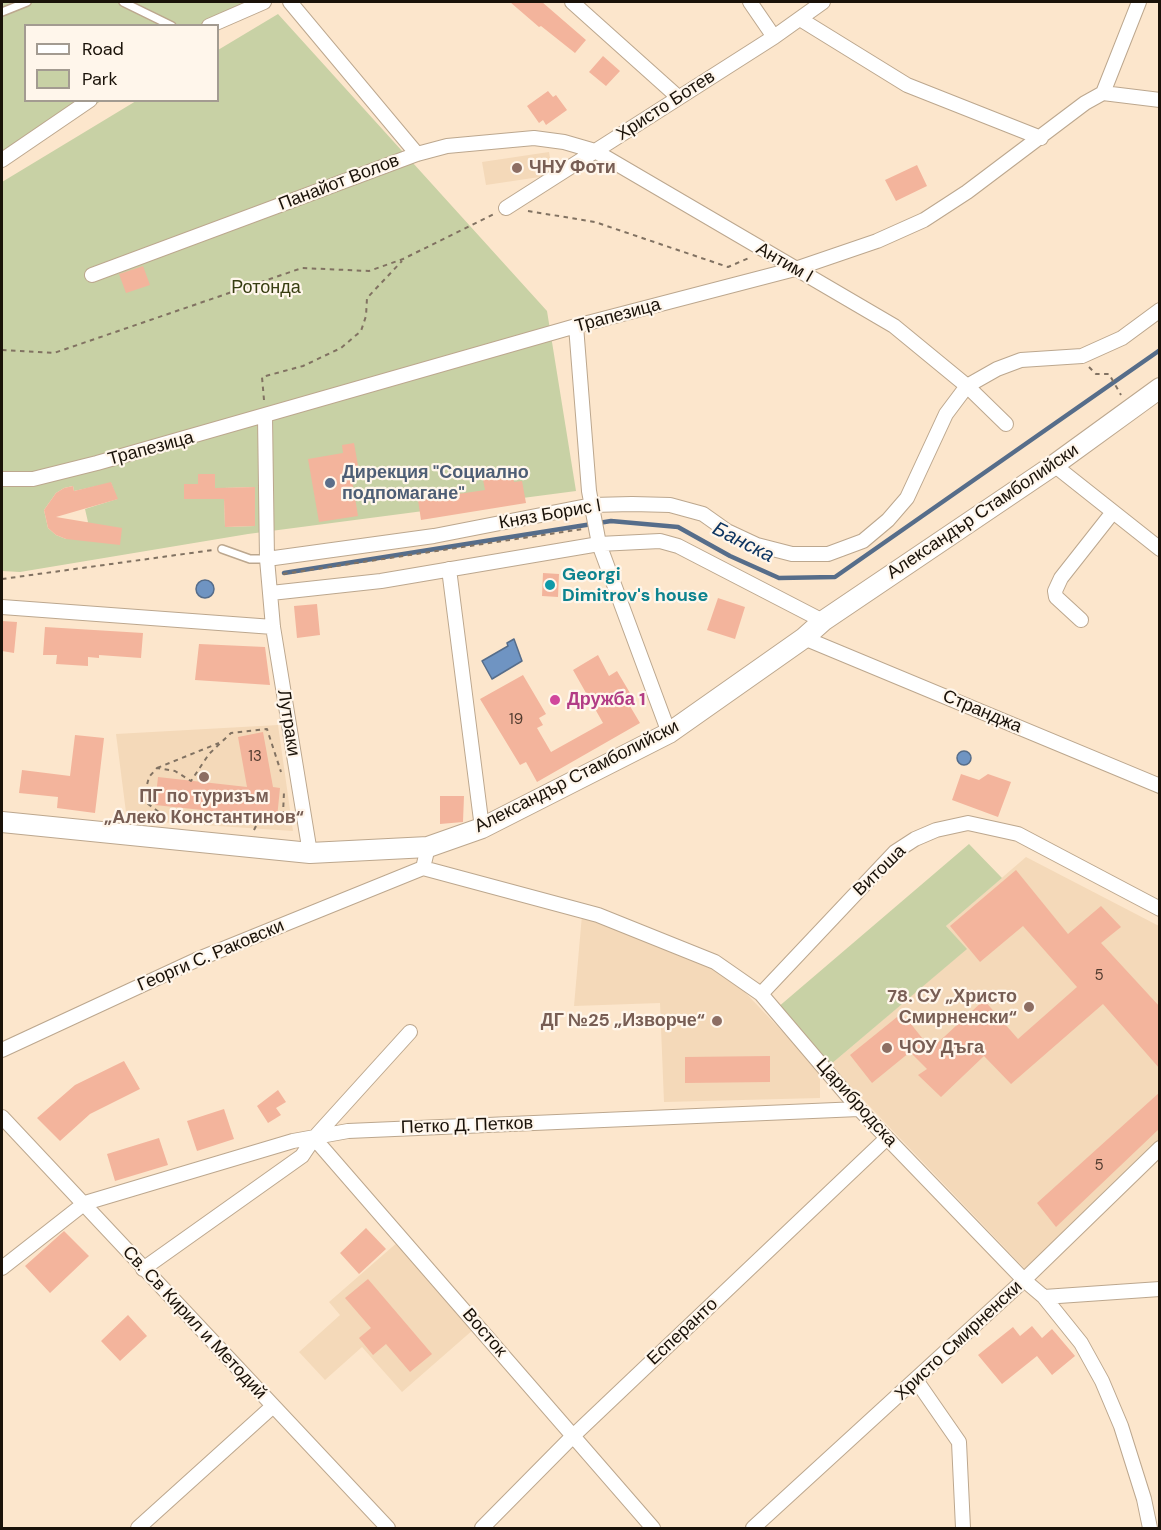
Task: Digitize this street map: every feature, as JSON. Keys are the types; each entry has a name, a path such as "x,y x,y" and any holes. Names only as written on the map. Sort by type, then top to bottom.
{"street":[{"path":"214,24 264,2"},
{"path":"290,2 417,154"},
{"path":"572,2 678,97"},
{"path":"750,2 774,37"},
{"name":"Христо Ботев","path":"506,208 774,37 823,2"},
{"path":"1139,2 1103,93 1160,100"},
{"path":"800,19 907,85 1041,138"},
{"name":"Трапезица","path":"2,479 33,479 55,474 265,417 576,326 795,269 877,241 924,220 968,192 1085,103 1103,93"},
{"path":"2,160 87,102"},
{"name":"Панайот Волов","path":"92,275 417,154 447,146 534,138 564,142 595,151"},
{"name":"Антим I","path":"595,151 894,326 967,386 1006,424"},
{"name":"Княз Борис I","path":"267,559 434,536 592,508 670,505 703,514 727,531 757,545 792,554 828,554 863,541 888,520 907,498 946,414 967,386 997,369 1020,360 1082,356 1122,338 1160,310"},
{"path":"576,326 592,508 598,538 669,733"},
{"name":"Александър Стамболийски","path":"2,822 310,853 428,847 482,828 669,733 804,638 823,621 1054,465 1160,388"},
{"name":"Лутраки","path":"265,417 267,559 273,627 310,853"},
{"path":"1054,465 1160,549"},
{"path":"1081,620 1056,597 1055,591 1061,578 1113,512"},
{"name":"Княз Борис I","path":"271,593 381,581 598,538 660,541 678,546 823,621"},
{"path":"450,568 482,828"},
{"path":"2,607 273,627"},
{"name":"Странджа","path":"804,638 1160,786"},
{"name":"Витоша","path":"761,994 895,852 915,839 936,830 968,824 1018,834 1160,909"},
{"path":"423,868 428,847"},
{"name":"Царибродска","path":"423,868 598,915 715,962 761,994 859,1109 1044,1298 1081,1343 1102,1381 1121,1426 1144,1499 1150,1528"},
{"name":"Георги С. Раковски","path":"2,1050 196,960 423,868"},
{"path":"143,1269 302,1156 314,1138 410,1032"},
{"name":"Петко Д. Петков","path":"85,1203 293,1142 348,1131 859,1109"},
{"name":"Св. Св Кирил и Методий","path":"2,1117 85,1203 143,1269 272,1407 374,1523 388,1528"},
{"name":"Восток","path":"314,1138 653,1528"},
{"name":"Есперанто","path":"482,1528 573,1436 887,1138"},
{"name":"Христо Смирненски","path":"753,1528 1024,1280 1160,1148"},
{"path":"2,1268 85,1203"},
{"path":"1044,1298 1160,1289"},
{"path":"916,1380 959,1442 963,1528"},
{"path":"138,1528 272,1407"}],"lane":[{"path":"2,12 27,2"},
{"path":"123,2 168,24"},
{"name":"Княз Борис I","path":"222,549 250,559 267,559"}],"path":[{"path":"2,350 54,353 302,268 369,271 404,259 506,208 595,222 728,267 764,251"},
{"path":"265,417 262,376 303,366 340,348 361,331 366,315 367,298 404,259"},
{"path":"1082,356 1091,371 1101,376 1109,374 1123,398"},
{"path":"2,579 222,549"},
{"path":"159,825 160,813 143,800 148,777 158,768 219,742 231,733 267,729 282,776"},
{"path":"158,768 175,771 190,781 219,742"},
{"path":"254,836 258,822 279,821 285,805 284,785"}],"shaded area":[{"name":"ЧНУ Фоти","path":"549,152 553,175 486,185 482,162"},
{"name":"ПГ по туризъм „Алеко Константинов“","path":"278,725 293,831 127,820 116,734"},
{"name":"78. СУ „Христо Смирненски“","path":"1026,857 1159,926 1159,1140 1025,1269 830,1065 966,949 946,926"},
{"name":"ДГ №25 „Изворче“","path":"582,915 704,959 740,987 820,1071 820,1098 664,1102 660,1003 574,1006"},
{"path":"399,1241 474,1329 402,1392 362,1347 325,1380 299,1352 340,1315 329,1302"}],"green space":[{"path":"2,2 257,2 219,25 24,24 24,102 99,102 2,164"},
{"name":"Ротонда","path":"278,14 547,311 576,491 248,534 20,572 2,571 2,182 134,102 219,102 219,49","holes":["215,474 215,499 184,499 184,484 198,484","111,483 117,499 85,509 88,522 66,539 56,535 48,528 44,510 56,493 73,486 74,491","255,487 255,526 225,527 224,488"]},
{"path":"969,844 1002,878 946,926 967,949 830,1065 777,1008"}],"water":[{"path":"205,580 211,583 214,589 211,595 205,598 199,595 196,589 199,583"},
{"path":"514,639 522,661 492,679 482,661 508,646 507,643"},
{"path":"961,751 967,751 971,758 967,765 961,765 957,761 957,755"}],"building":[{"path":"510,2 542,2 586,40 575,53"},
{"path":"603,56 620,71 606,86 589,72"},
{"path":"548,91 553,97 556,95 567,110 546,125 543,120 539,123 527,106"},
{"path":"917,165 927,186 896,201 885,180"},
{"path":"143,266 150,285 126,293 119,274"},
{"name":"Дирекция \"Социално подпомагане\"","path":"354,443 359,471 351,473 358,516 319,522 308,459 343,453 342,445"},
{"path":"512,470 514,482 522,481 526,503 421,520 418,500 485,490 482,474"},
{"path":"198,474 215,474 215,488 255,487 255,526 225,527 224,499 184,499 184,484 198,484"},
{"path":"111,482 118,499 56,517 122,528 120,545 66,539 56,535 48,528 44,510 56,493 73,486 74,491"},
{"name":"Georgi Dimitrov's house","path":"543,573 559,574 558,597 542,596"},
{"path":"718,598 745,607 735,639 707,630"},
{"path":"317,604 320,635 297,638 294,606"},
{"path":"2,621 17,622 14,653 2,651"},
{"path":"45,627 143,633 141,658 99,655 99,658 88,657 88,666 56,664 57,655 43,655"},
{"path":"199,644 265,647 270,685 195,680"},
{"path":"598,655 609,676 617,671 630,693 624,696 640,723 537,782 526,762 520,765 480,699 523,675 546,714 539,718 543,725 537,728 551,752 603,723 573,670"},
{"path":"263,732 273,787 280,788 277,818 155,805 158,777 247,787 238,737"},
{"path":"75,735 104,738 95,813 57,808 58,797 19,793 22,770 70,776"},
{"path":"961,774 979,780 988,774 1011,782 998,817 952,800"},
{"path":"440,796 464,796 463,822 440,824"},
{"path":"1016,870 1068,934 1101,906 1121,927 1101,943 1160,1007 1160,1069 1103,1004 1011,1084 984,1056 941,1097 918,1075 927,1069 910,1052 872,1083 850,1055 902,1013 931,1049 984,1000 1018,1039 1077,987 1023,926 980,962 950,926"},
{"path":"770,1056 770,1082 685,1083 685,1057"},
{"path":"124,1061 140,1089 90,1114 60,1141 37,1118 75,1085"},
{"path":"278,1090 286,1102 276,1108 281,1115 268,1123 257,1106"},
{"path":"1160,1092 1160,1128 1056,1227 1037,1203"},
{"path":"224,1109 234,1139 197,1151 187,1121"},
{"path":"159,1138 168,1165 115,1181 107,1154"},
{"path":"366,1228 386,1249 359,1274 340,1253"},
{"path":"64,1231 89,1256 50,1293 25,1266"},
{"path":"368,1279 432,1354 410,1372 386,1344 373,1355 359,1338 371,1328 345,1298"},
{"path":"128,1315 147,1336 120,1361 101,1341"},
{"path":"1032,1326 1042,1338 1052,1329 1075,1356 1052,1375 1037,1356 1002,1384 978,1355 1013,1327 1020,1336"}],"waterway":[{"name":"Банска","path":"284,573 611,521 678,527 730,556 779,578 835,577 1160,350"}],"place":[{"name":"ЧНУ Фоти","path":"517,168"},
{"name":"Дирекция \"Социално подпомагане\"","path":"330,483"},
{"name":"Georgi Dimitrov's house","path":"550,585"},
{"name":"Дружба 1","path":"555,700"},
{"name":"ПГ по туризъм „Алеко Константинов“","path":"204,777"},
{"name":"78. СУ „Христо Смирненски“","path":"1029,1007"},
{"name":"ДГ №25 „Изворче“","path":"717,1021"},
{"name":"ЧОУ Дъга","path":"887,1048"}]}
